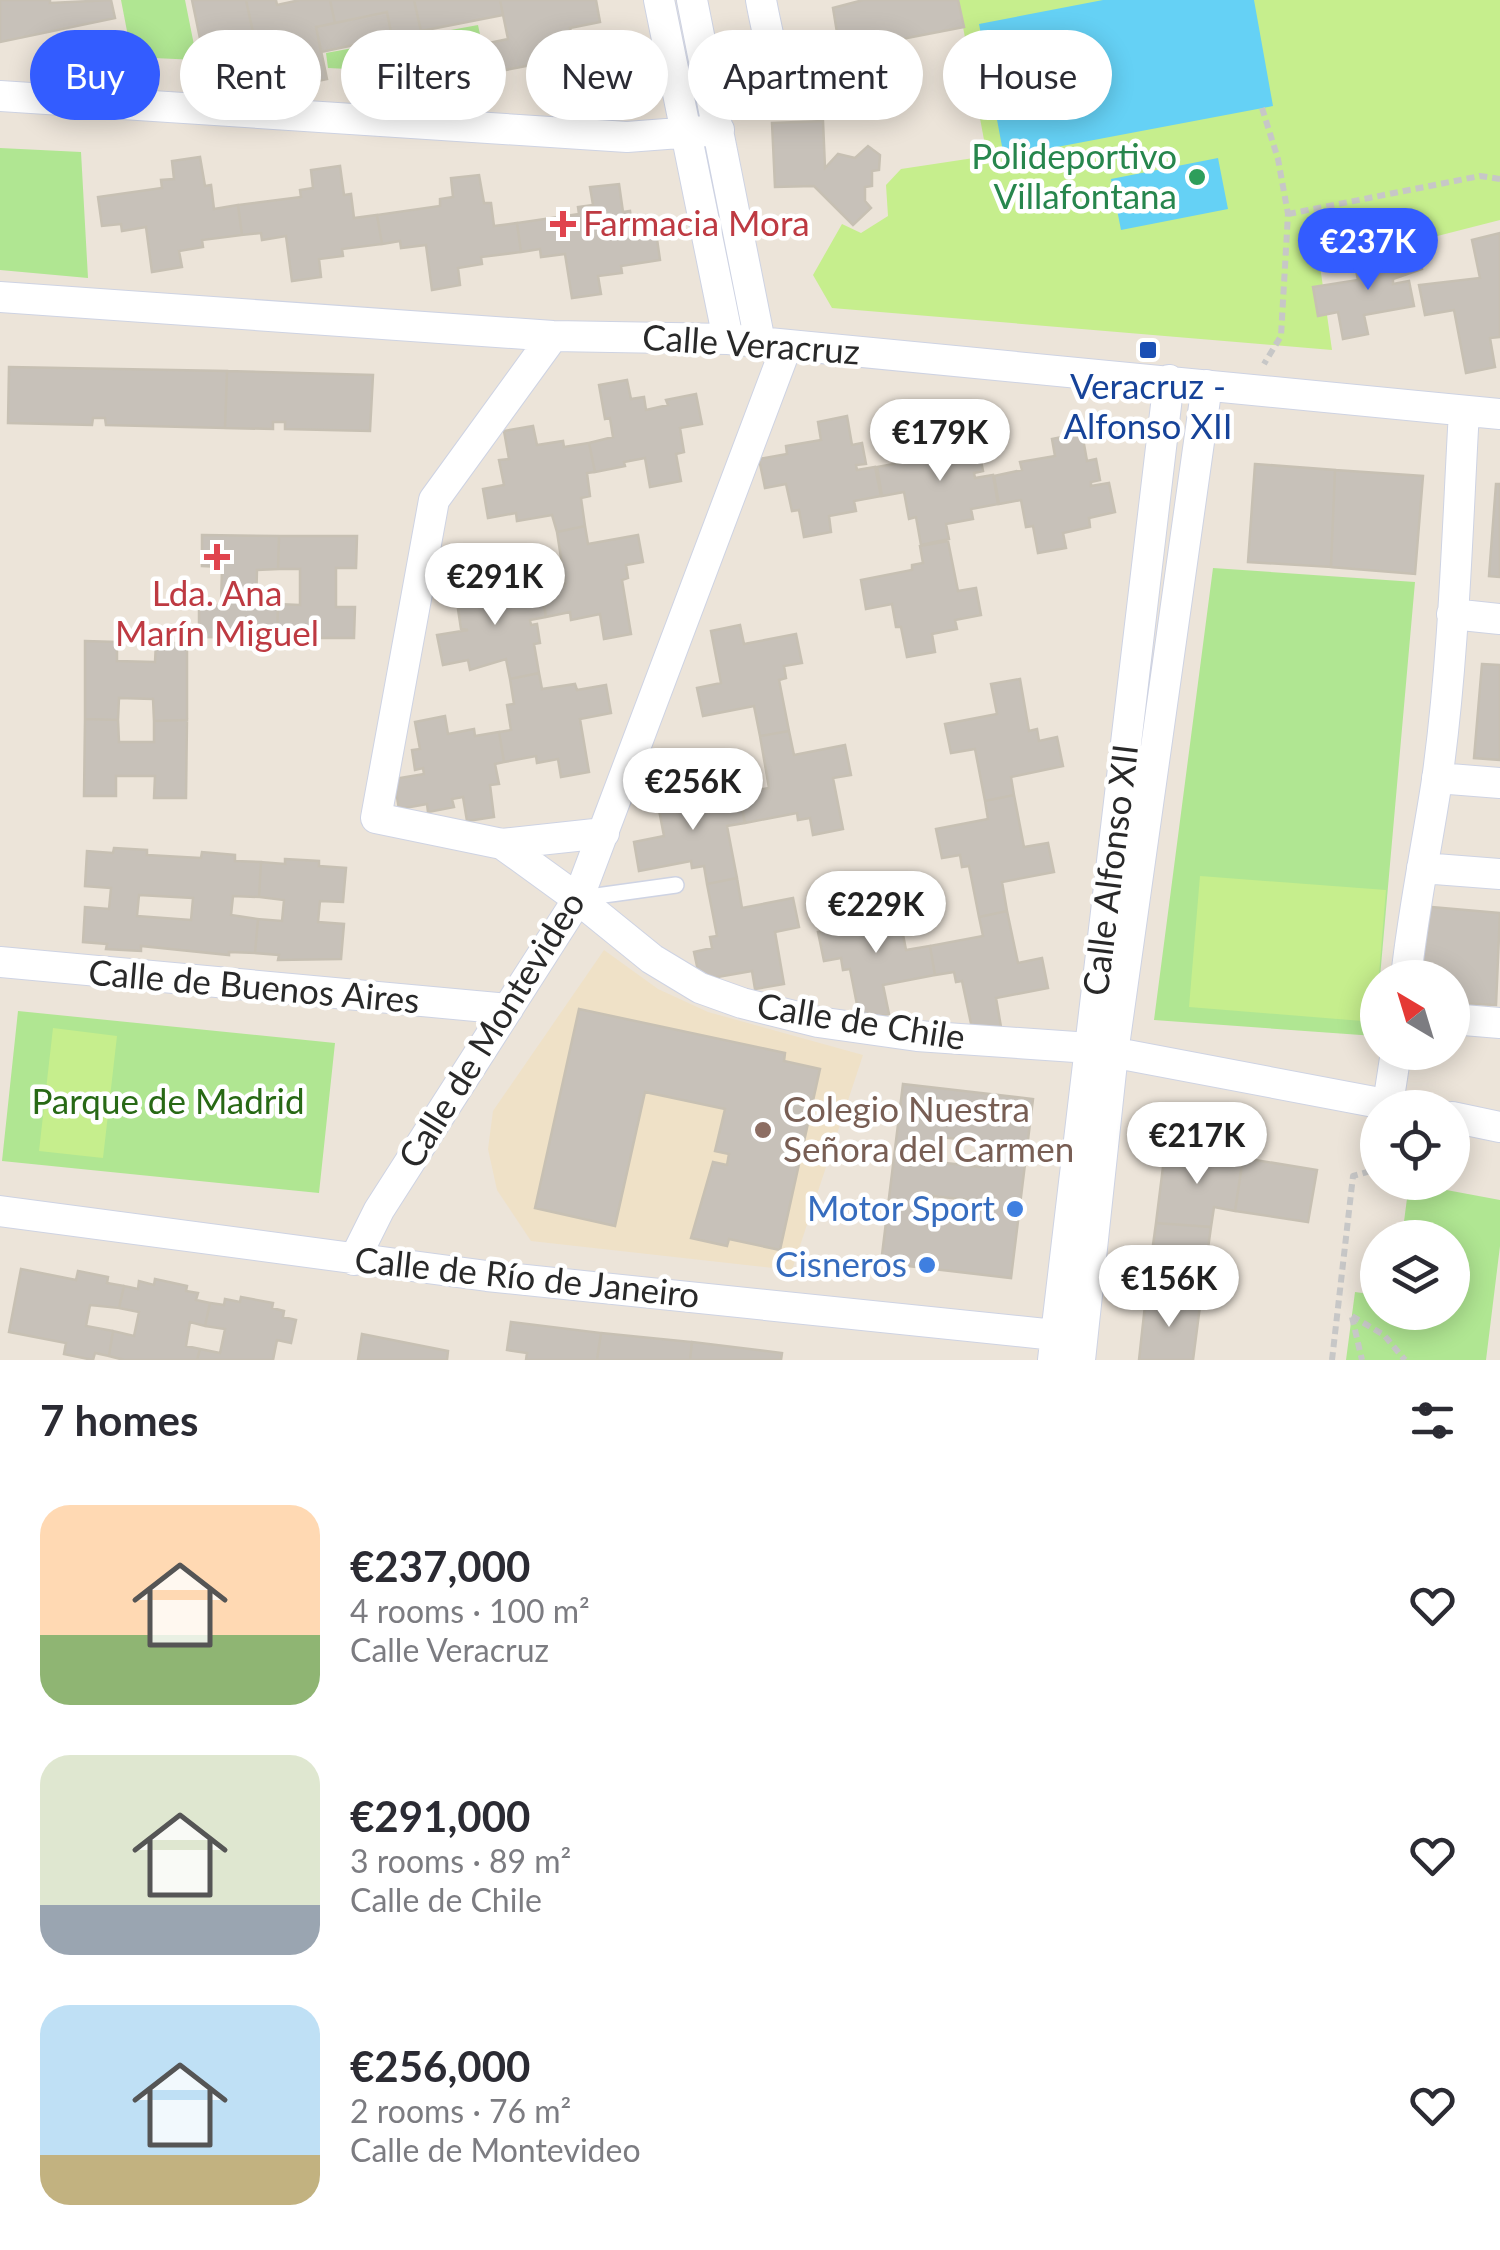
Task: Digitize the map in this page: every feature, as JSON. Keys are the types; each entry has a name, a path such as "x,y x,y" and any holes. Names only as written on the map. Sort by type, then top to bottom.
{"street":[{"path":"659,0 728,339"},
{"path":"692,0 698,30"},
{"path":"760,0 766,30"},
{"path":"0,96 608,136 686,134 709,120"},
{"path":"717,120 773,344"},
{"name":"Calle Veracruz","path":"0,296 553,336 728,339 1500,414"},
{"name":"Calle de Chile","path":"553,336 434,500 376,818 502,844 604,834"},
{"name":"Calle de Montevideo","path":"354,1260 379,1210 578,899 773,344"},
{"name":"Calle Alfonso XII","path":"1080,1360 1102,1051 1169,380"},
{"name":"Calle Alfonso XII","path":"1054,1347 1207,384"},
{"path":"1409,960 1437,778 1464,411"},
{"path":"1452,614 1500,619"},
{"path":"1437,778 1500,783"},
{"name":"Calle de Chile","path":"502,844 652,959 700,988 742,1003 818,1022 917,1036 1102,1051 1360,1099"},
{"path":"1422,868 1500,874"},
{"name":"Calle de Buenos Aires","path":"0,962 508,1010"},
{"path":"1470,1020 1500,1023"},
{"path":"1470,1121 1500,1127"},
{"name":"Calle de Río de Janeiro","path":"0,1211 354,1260 1054,1347"}],"lane":[{"path":"578,899 676,885"}],"path":[{"path":"1249,389 1281,336 1288,214 1278,159 1262,108"},
{"path":"1288,214 1480,176 1500,179"},
{"path":"1332,1360 1353,1176 1360,1174"},
{"path":"1362,1360 1352,1316 1384,1336 1405,1360"}],"shaded area":[{"path":"604,950 658,989 708,1012 863,1055 792,1270 531,1241 497,1190 488,1149 493,1111"}],"green space":[{"path":"121,0 185,0 191,30 180,30 180,59 160,58 160,30 127,30"},
{"name":"Polideportivo Villafontana","path":"958,0 1500,0 1500,220 1320,266 1332,350 832,308 813,275 842,224 861,233 888,216 886,185 901,169 987,156 980,120 1112,120 1112,30 964,30"},
{"path":"478,25 479,30 451,30"},
{"path":"341,50 341,69 328,68 326,53"},
{"path":"0,148 81,152 88,278 0,270"},
{"path":"1213,568 1415,582 1382,960 1360,960 1360,1035 1154,1020"},
{"path":"1200,876 1386,890 1380,960 1360,960 1360,1021 1189,1007"},
{"name":"Parque de Madrid","path":"18,1011 335,1043 319,1193 2,1161"},
{"path":"53,1028 117,1036 103,1158 39,1151"},
{"path":"1470,1194 1500,1200 1500,1246 1486,1360 1346,1360 1355,1292 1360,1293 1360,1330 1470,1330 1470,1220 1404,1220 1407,1200 1470,1200"}],"water":[{"path":"1103,0 1254,0 1273,106 1004,157 997,120 1112,120 1112,30 980,30 979,24"},
{"path":"1218,158 1228,209 1121,230 1111,179"}],"building":[{"path":"0,0 111,0 115,18 58,30 30,30 30,36 0,42"},
{"path":"192,0 246,0 252,30 198,30"},
{"path":"246,0 276,0 277,5 330,0 335,23 316,27 317,30 252,30"},
{"path":"330,0 414,0 421,30 391,30 387,12 335,23"},
{"path":"414,0 500,0 503,15 421,30"},
{"path":"500,0 596,0 600,22 570,30 526,30 526,66 506,70 508,39"},
{"path":"863,0 958,0 964,27 923,35 923,30 837,30 833,8"},
{"path":"387,12 391,30 341,30 341,48 321,52 321,30 316,27"},
{"path":"321,51 327,79 321,80"},
{"path":"823,121 825,168 838,154 855,158 868,146 880,155 879,170 872,171 872,186 865,187 865,201 871,208 853,225 814,186 775,187 772,123"},
{"path":"200,157 205,186 211,185 214,209 238,205 242,235 202,240 203,247 179,251 182,267 152,272 146,227 122,231 121,224 102,226 98,197 162,188 161,180 174,179 172,161"},
{"path":"340,166 344,195 351,194 354,218 377,215 382,244 342,249 343,256 319,259 321,277 292,281 286,236 262,240 261,233 242,235 238,205 301,197 300,190 313,188 311,170"},
{"path":"479,175 484,203 491,203 494,226 517,223 521,252 481,257 482,264 458,268 460,285 432,290 426,245 401,248 400,241 382,244 377,215 440,206 440,199 453,197 451,178"},
{"path":"619,184 623,212 630,211 633,235 656,232 660,260 621,266 622,273 598,276 601,294 572,298 565,254 541,257 540,249 521,252 517,223 579,214 578,207 593,205 590,187"},
{"path":"1500,233 1500,337 1490,338 1495,367 1466,373 1454,310 1425,315 1419,285 1480,278 1472,240"},
{"path":"1419,253 1422,269 1393,279 1393,284 1409,281 1414,306 1364,315 1368,334 1343,339 1338,312 1318,316 1313,287 1358,280 1355,265"},
{"path":"9,367 227,371 225,428 106,425 105,418 93,418 92,425 8,423"},
{"path":"227,371 373,375 370,431 285,429 285,422 273,422 273,429 225,428"},
{"path":"627,380 631,399 644,397 646,410 668,405 666,400 696,394 702,424 680,428 684,452 676,454 681,481 650,487 645,458 595,472 589,443 613,437 610,418 605,419 599,385"},
{"path":"847,416 852,445 862,443 866,464 856,465 857,470 875,467 881,496 854,501 856,511 829,516 831,532 804,537 799,510 792,511 786,484 765,488 759,459 787,454 786,446 821,440 818,422"},
{"path":"964,425 970,452 979,451 983,471 974,473 975,478 993,475 998,504 971,509 973,519 946,524 949,539 921,545 916,517 909,519 904,492 882,496 877,467 905,462 903,454 938,447 935,430"},
{"path":"533,426 537,445 563,441 564,447 589,443 595,472 587,473 590,496 581,498 585,526 557,532 552,515 517,521 516,513 488,518 483,489 504,485 499,460 509,459 504,431"},
{"path":"1082,433 1087,461 1096,459 1100,480 1091,482 1091,486 1109,483 1115,512 1089,518 1090,527 1063,533 1066,548 1038,553 1033,526 1026,527 1021,500 999,504 994,476 1022,470 1020,462 1055,456 1052,439"},
{"path":"1255,464 1335,470 1331,567 1248,562"},
{"path":"1335,470 1423,476 1415,574 1331,567"},
{"path":"1496,484 1500,484 1500,577 1489,576"},
{"path":"585,526 588,544 638,535 643,562 626,565 628,578 622,580 631,634 604,639 600,614 571,620 570,612 546,617 541,588 565,584 557,532"},
{"path":"202,535 279,536 278,569 257,570 256,605 278,604 277,638 199,637 199,605 221,605 222,567 202,566"},
{"path":"279,536 357,536 356,568 336,568 336,607 355,607 354,638 277,638 278,604 300,605 300,569 278,569"},
{"path":"948,541 958,591 976,588 981,615 955,620 957,629 932,634 935,652 907,657 892,604 866,609 861,580 912,570 912,565 923,563 920,546"},
{"path":"487,571 491,598 541,588 546,617 530,620 531,625 537,624 540,643 534,644 539,673 510,679 506,659 470,670 468,660 443,665 437,635 468,630 461,629 458,609 463,607 458,577"},
{"path":"740,625 744,644 796,634 802,663 784,666 786,678 779,680 789,731 760,736 754,706 703,716 697,688 721,683 711,631"},
{"path":"85,641 117,642 117,661 155,662 156,643 187,643 187,720 154,721 153,699 119,698 118,720 85,719"},
{"path":"1482,664 1500,665 1500,760 1474,758"},
{"path":"539,673 542,689 575,684 577,690 606,685 611,713 580,719 589,772 561,777 558,759 537,763 536,756 504,762 499,732 511,730 507,705 514,704 510,679"},
{"path":"1020,679 1029,731 1037,729 1039,741 1057,737 1063,766 1011,777 1014,795 985,801 975,749 951,753 945,724 997,714 991,684"},
{"path":"445,716 448,734 474,729 475,736 499,732 504,762 495,764 499,784 490,785 494,817 467,821 463,797 452,799 454,807 428,812 427,804 399,809 394,779 424,774 423,768 415,770 412,750 420,749 415,722"},
{"path":"85,719 118,720 119,742 154,742 154,721 187,720 186,798 154,798 155,776 116,776 116,796 84,796"},
{"path":"789,731 794,755 845,745 851,775 833,778 843,829 813,835 810,818 798,820 797,813 745,823 739,793 769,788 760,736"},
{"path":"682,779 688,803 739,793 745,823 727,826 737,878 707,884 704,866 692,868 691,861 639,871 634,842 664,836 654,784"},
{"path":"1014,795 1024,847 1048,843 1054,872 1002,882 1007,911 979,917 969,866 962,867 960,855 942,858 936,829 988,819 985,801"},
{"path":"114,848 147,850 147,855 201,858 202,852 235,855 235,861 261,862 259,897 233,896 231,915 258,919 255,953 229,955 141,946 141,951 106,949 107,944 83,942 85,907 109,909 111,888 85,886 87,851 113,853","holes":["139,895 193,898 191,920 137,916"]},
{"path":"285,859 346,868 343,902 320,901 318,922 344,924 341,959 278,960 279,955 255,953 258,919 282,921 284,900 259,897 261,862 285,864"},
{"path":"737,878 742,908 793,898 799,927 775,932 784,984 755,989 752,971 700,980 694,952 712,948 710,937 717,936 707,884"},
{"path":"896,898 906,950 930,946 935,975 883,985 889,1014 860,1020 850,969 843,970 841,958 824,961 818,932 870,922 867,903"},
{"path":"1420,906 1500,913 1496,1005 1470,1004 1470,960 1416,960"},
{"path":"1007,911 1018,963 1042,958 1048,988 996,998 1001,1027 973,1033 962,981 956,982 954,972 935,975 930,946 983,936 979,917"},
{"name":"Colegio Nuestra Señora del Carmen","path":"579,1009 785,1053 784,1061 820,1069 780,1250 729,1239 727,1246 691,1238 713,1162 727,1165 729,1154 715,1151 725,1109 645,1092 615,1226 535,1208"},
{"path":"903,1084 1033,1099 1011,1278 881,1263","holes":["940,1137 984,1142 981,1167 937,1162","933,1196 978,1201 975,1224 930,1219"]},
{"path":"1178,1149 1243,1158 1235,1211 1214,1207 1211,1227 1156,1223 1164,1159"},
{"path":"1243,1158 1317,1170 1308,1222 1235,1211"},
{"path":"1156,1223 1211,1227 1200,1306 1146,1296"},
{"path":"21,1269 76,1280 78,1271 108,1277 107,1283 124,1286 119,1308 90,1305 86,1326 113,1331 109,1356 95,1353 93,1360 64,1354 66,1343 9,1332"},
{"path":"155,1279 187,1286 186,1291 198,1293 196,1300 210,1303 205,1326 190,1322 186,1346 200,1349 197,1360 124,1360 109,1356 113,1331 134,1336 139,1312 119,1308 124,1286 138,1289 139,1281 154,1285"},
{"path":"1146,1296 1200,1306 1193,1360 1139,1360"},
{"path":"241,1297 273,1303 272,1308 284,1311 283,1317 296,1320 291,1343 277,1340 273,1360 197,1360 200,1349 220,1353 225,1329 205,1326 210,1303 224,1305 225,1299 240,1302"},
{"path":"511,1322 601,1333 597,1360 526,1360 527,1353 507,1350"},
{"path":"601,1333 692,1342 690,1360 597,1360"},
{"path":"362,1334 448,1351 447,1360 358,1360"},
{"path":"692,1342 782,1353 781,1360 690,1360"}],"place":[{"name":"Polideportivo Villafontana","path":"1197,177"},
{"name":"Farmacia Mora","path":"563,224"},
{"name":"Veracruz - Alfonso XII","path":"1148,350"},
{"name":"Lda. Ana Marín Miguel","path":"217,557"},
{"name":"Colegio Nuestra Señora del Carmen","path":"763,1130"},
{"name":"Motor Sport","path":"1015,1209"},
{"name":"Cisneros","path":"927,1265"}]}
